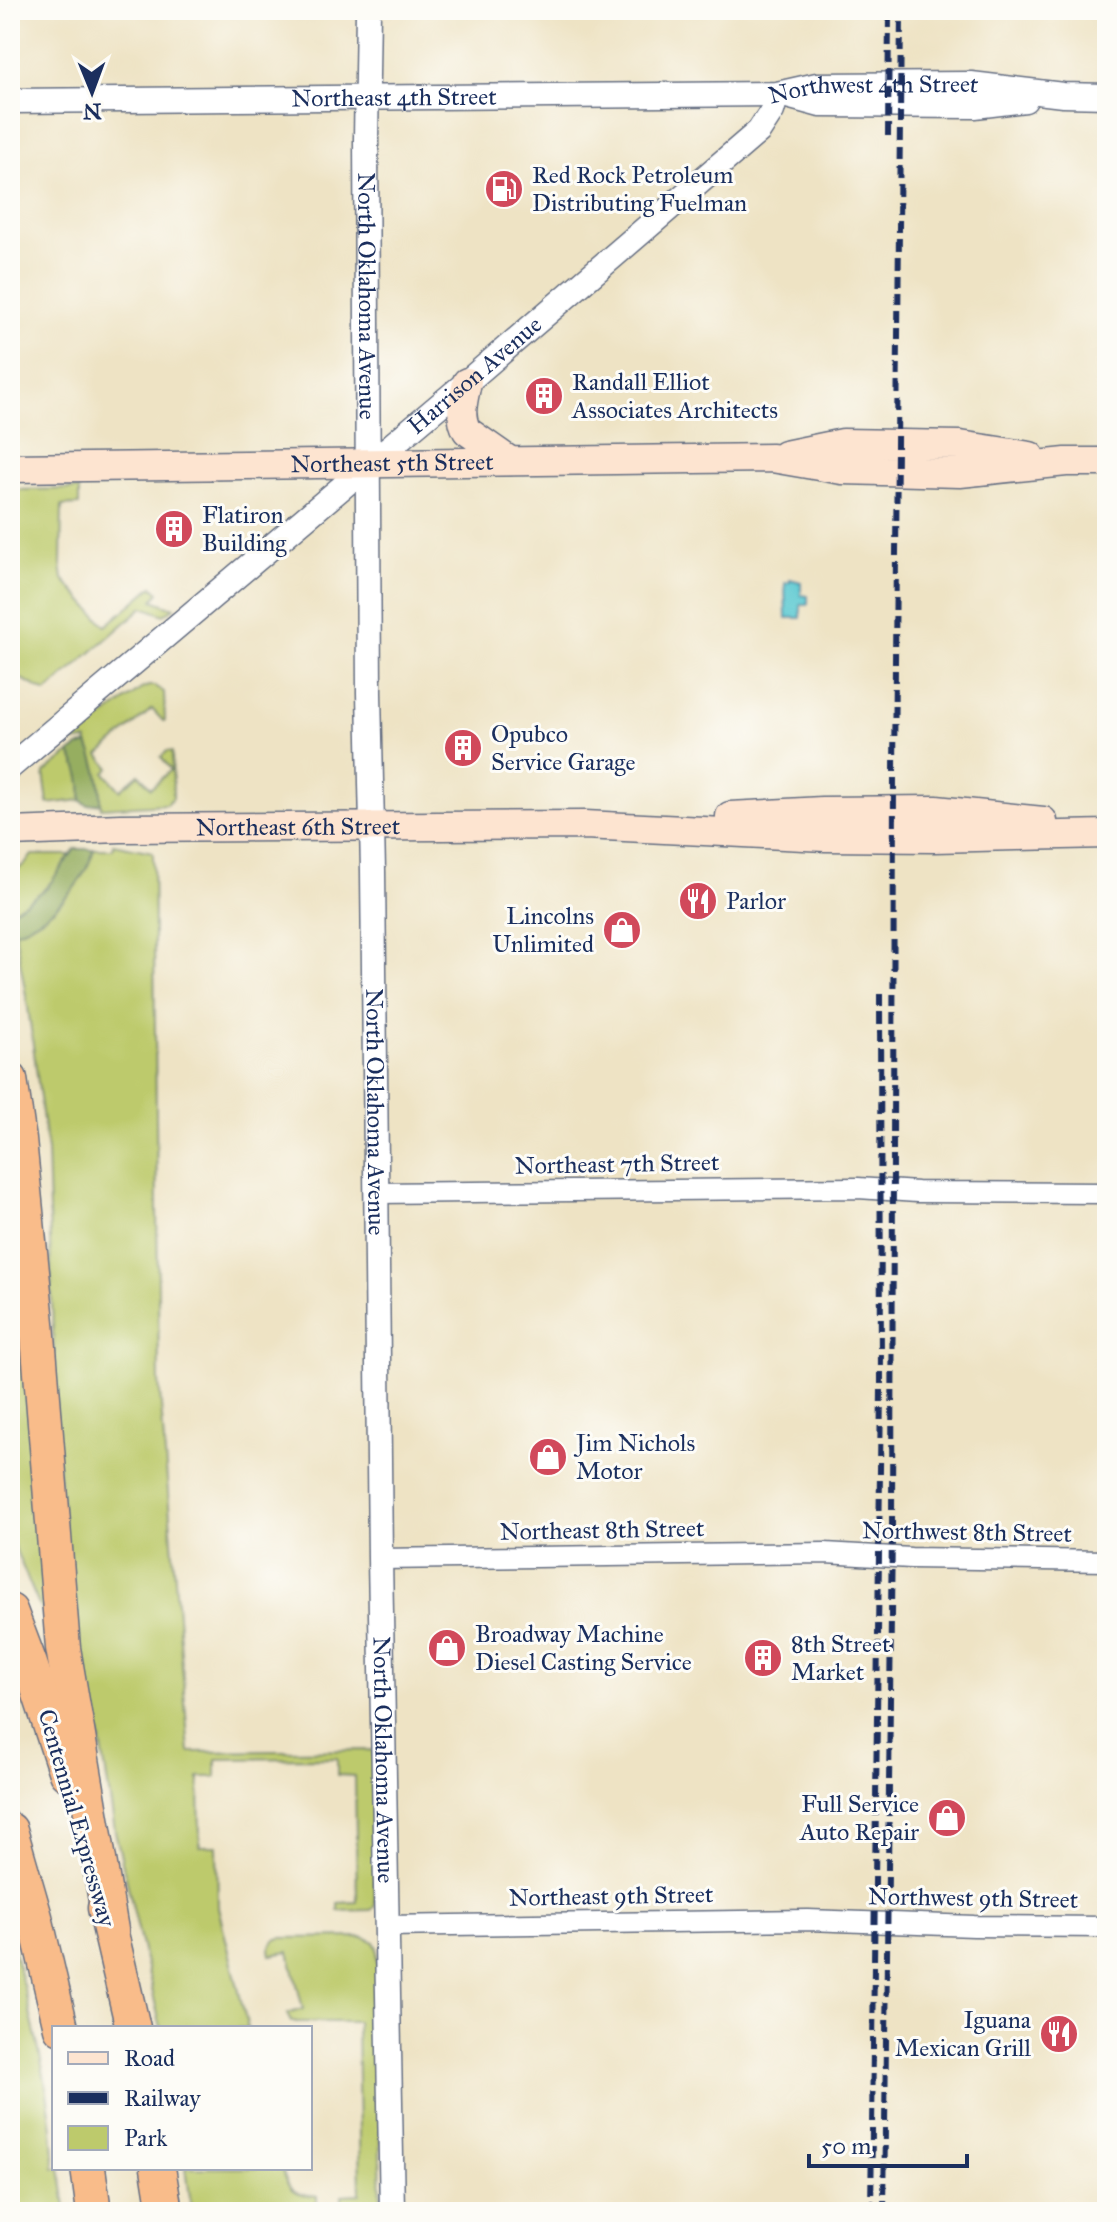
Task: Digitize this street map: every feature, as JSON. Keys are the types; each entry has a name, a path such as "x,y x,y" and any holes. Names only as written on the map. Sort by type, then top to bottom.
{"highway":[{"path":"10,1079 37,1323 63,1648 111,1930"},
{"name":"Centennial Expressway","path":"10,1611 60,1752 111,1930 133,2026"},
{"path":"10,1830 35,1917 61,2026"},
{"path":"88,2170 94,2212"},
{"path":"158,2170 165,2212"}],"main road":[{"path":"467,382 461,412 467,431 510,461"},
{"name":"Northeast 5th Street","path":"772,458 843,443 960,445 1066,462"},
{"name":"Northeast 5th Street","path":"10,468 772,458 842,470 960,473 1066,462"},
{"path":"1066,462 1107,462"},
{"name":"Northeast 6th Street","path":"10,832 585,825 822,811 936,810 1107,828"},
{"name":"Northeast 6th Street","path":"585,825 825,837 1107,834"}],"street":[{"name":"North Oklahoma Avenue","path":"368,10 368,464 380,1559 392,2212"},
{"name":"Northwest 4th Street","path":"777,94 817,85 971,84 1063,95 1107,96"},
{"name":"Northeast 4th Street","path":"10,101 777,94"},
{"name":"Harrison Avenue","path":"10,767 759,131 772,111 777,94"},
{"name":"Northeast 7th Street","path":"377,1193 858,1188 917,1192 1107,1193"},
{"name":"Northeast 8th Street","path":"380,1559 825,1553"},
{"name":"Northwest 8th Street","path":"825,1553 911,1558 1107,1561"},
{"name":"Northeast 9th Street","path":"386,1926 837,1921"},
{"name":"Northwest 9th Street","path":"837,1921 1107,1927"}],"green space":[{"path":"79,489 79,505 62,506 63,579 106,626 153,586 159,593 153,600 174,608 164,615 143,607 46,692 10,673 10,490"},
{"path":"148,686 164,692 165,721 152,709 99,755 110,768 105,773 120,790 139,774 151,788 171,770 161,757 167,751 172,752 173,798 166,804 101,808 99,782 87,740 70,742"},
{"path":"88,744 98,773 101,803 87,805 81,800 80,776 70,753"},
{"path":"70,753 80,776 81,800 48,804 44,773"},
{"path":"113,844 153,852 159,1381 189,1752 373,1750 375,1906 371,1910 338,1911 338,1903 357,1902 355,1776 337,1775 337,1758 216,1759 216,1777 199,1777 200,1846 217,1846 218,1907 248,2026 161,2026 115,1831 100,1735 75,1651 57,1453 47,1151 15,932 41,918 64,900 82,876 94,849 113,849"},
{"path":"75,849 94,849 74,888 53,910 15,932 12,911 46,889"},
{"path":"32,855 70,855 46,888 12,911 10,875"},
{"path":"10,1272 23,1327 46,1622 10,1537"},
{"path":"10,1936 39,2051 50,2111 52,2170 60,2170 67,2212 10,2212"},
{"path":"364,1937 374,1942 377,1948 381,2212 342,2212 342,2195 360,2194 357,2022 291,2022 287,2014 303,2009 289,1952 271,1955 270,1949 274,1940 280,1938"},
{"path":"186,2170 283,2170 292,2191 317,2196 317,2212 192,2212"}],"water":[{"path":"790,579 801,582 801,595 808,596 808,605 801,605 801,618 786,618 785,583"}],"railway":[{"path":"888,136 889,10"},
{"path":"884,2212 892,1529 894,772 901,10"},
{"path":"871,2212 881,1388 880,992"}],"place":[{"name":"Red Rock Petroleum Distributing Fuelman","path":"504,189"},
{"name":"Randall Elliot Associates Architects","path":"544,396"},
{"name":"Flatiron Building","path":"174,529"},
{"name":"Opubco Service Garage","path":"463,748"},
{"name":"Parlor","path":"698,901"},
{"name":"Lincolns Unlimited","path":"622,930"},
{"name":"Jim Nichols Motor","path":"548,1457"},
{"name":"Broadway Machine Diesel Casting Service","path":"447,1648"},
{"name":"8th Street Market","path":"763,1658"},
{"name":"Full Service Auto Repair","path":"947,1818"},
{"name":"Iguana Mexican Grill","path":"1059,2034"}]}
